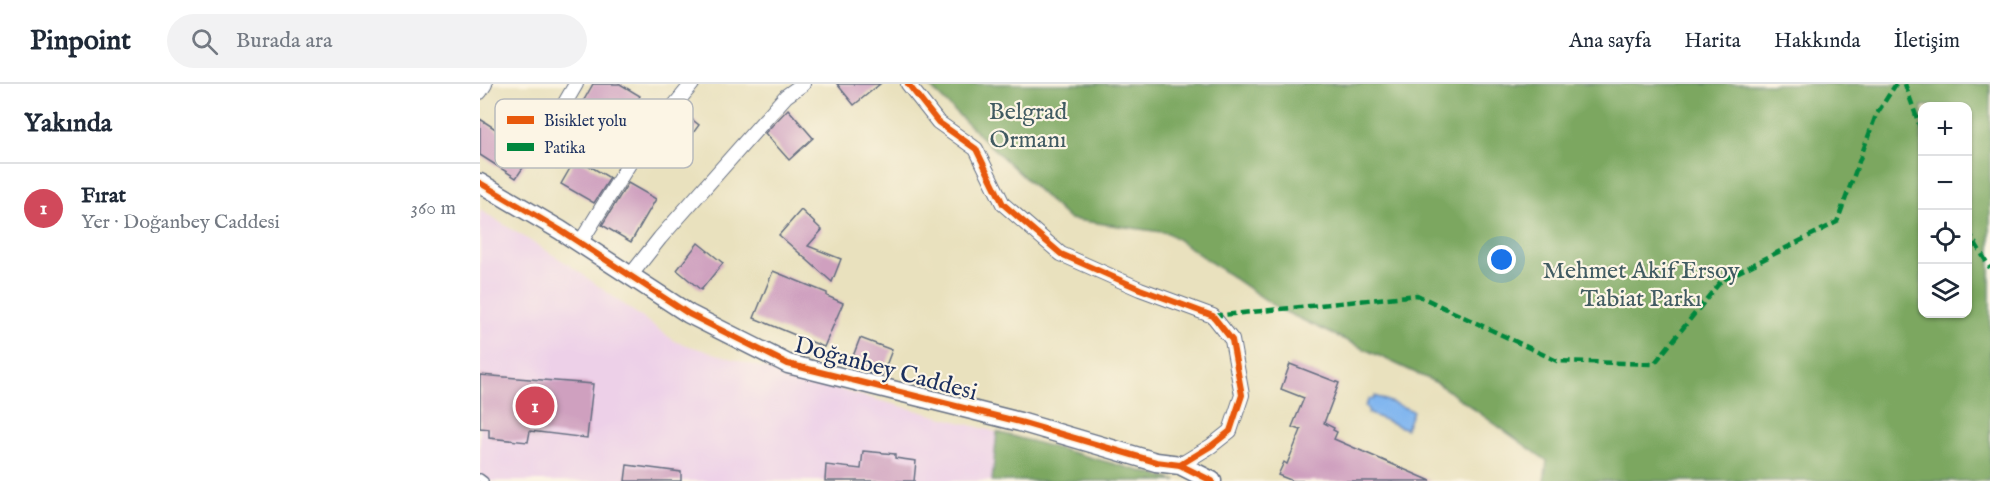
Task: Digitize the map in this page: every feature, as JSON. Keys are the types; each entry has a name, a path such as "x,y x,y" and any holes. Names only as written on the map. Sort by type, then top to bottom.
{"street":[{"path":"480,92 484,84"},
{"path":"567,99 576,84"},
{"path":"680,99 692,84"},
{"path":"630,276 660,238 786,96 803,84"},
{"path":"908,84 938,122 976,149 1003,204 1061,254 1140,289 1212,315 1232,340 1242,395 1230,431 1180,465"},
{"path":"580,243 628,168"},
{"name":"Doğanbey Caddesi","path":"480,183 580,243 689,314 788,364 1020,422 1156,462 1180,465 1212,481"}],"lane":[{"path":"480,478 484,481"}],"shaded area":[{"path":"480,210 568,264 676,342 804,380 1177,481 480,481"}],"green space":[{"name":"Mehmet Akif Ersoy Tabiat Parkı","path":"927,84 1990,84 1990,481 1544,481 1547,461 1437,383 1279,309 1168,233 1069,219"},
{"path":"997,432 1177,481 992,481"}],"water":[{"path":"1375,396 1413,411 1406,429 1368,413 1365,406 1369,399 1374,399"}],"building":[{"path":"593,84 620,84 640,96 638,99 585,99"},
{"path":"837,84 880,84 854,105"},
{"path":"788,109 813,138 789,160 765,133"},
{"path":"480,119 495,129 495,165 480,155"},
{"path":"693,120 699,125 693,133"},
{"path":"500,168 523,168 516,178"},
{"path":"570,168 593,168 610,178 594,203 561,184"},
{"path":"628,183 656,199 631,242 602,225"},
{"path":"801,210 822,230 808,246 841,259 832,282 779,235"},
{"path":"698,243 723,263 701,290 677,270"},
{"path":"773,271 827,293 827,296 843,303 824,347 754,318"},
{"path":"860,338 892,350 882,376 858,370 860,363 852,359"},
{"path":"1290,364 1339,383 1324,423 1337,432 1334,439 1431,481 1293,481 1278,475 1284,462 1287,464 1301,430 1292,427 1304,398 1281,389"},
{"path":"480,375 593,384 587,438 530,431 528,442 489,438 489,429 480,428"},
{"path":"863,451 895,454 895,458 916,461 914,481 825,481 826,465 861,469"},
{"path":"627,465 681,472 681,481 625,481"}],"marked path":[{"path":"1213,316 1417,295 1557,361 1654,364 1721,281 1837,222 1876,115 1896,84"},
{"path":"1905,84 1918,121"},
{"path":"1972,238 1990,268"}],"cycle path":[{"path":"908,84 938,122 976,149 1003,204 1061,254 1140,289 1213,316 1232,340 1242,395 1230,431 1180,465"},
{"path":"480,183 560,230 689,314 788,364 1020,422 1156,462 1180,465 1212,481"}],"place":[{"name":"Fırat","path":"535,406"}],"park label":[{"name":"Belgrad Ormanı","path":"1028,125"}]}
